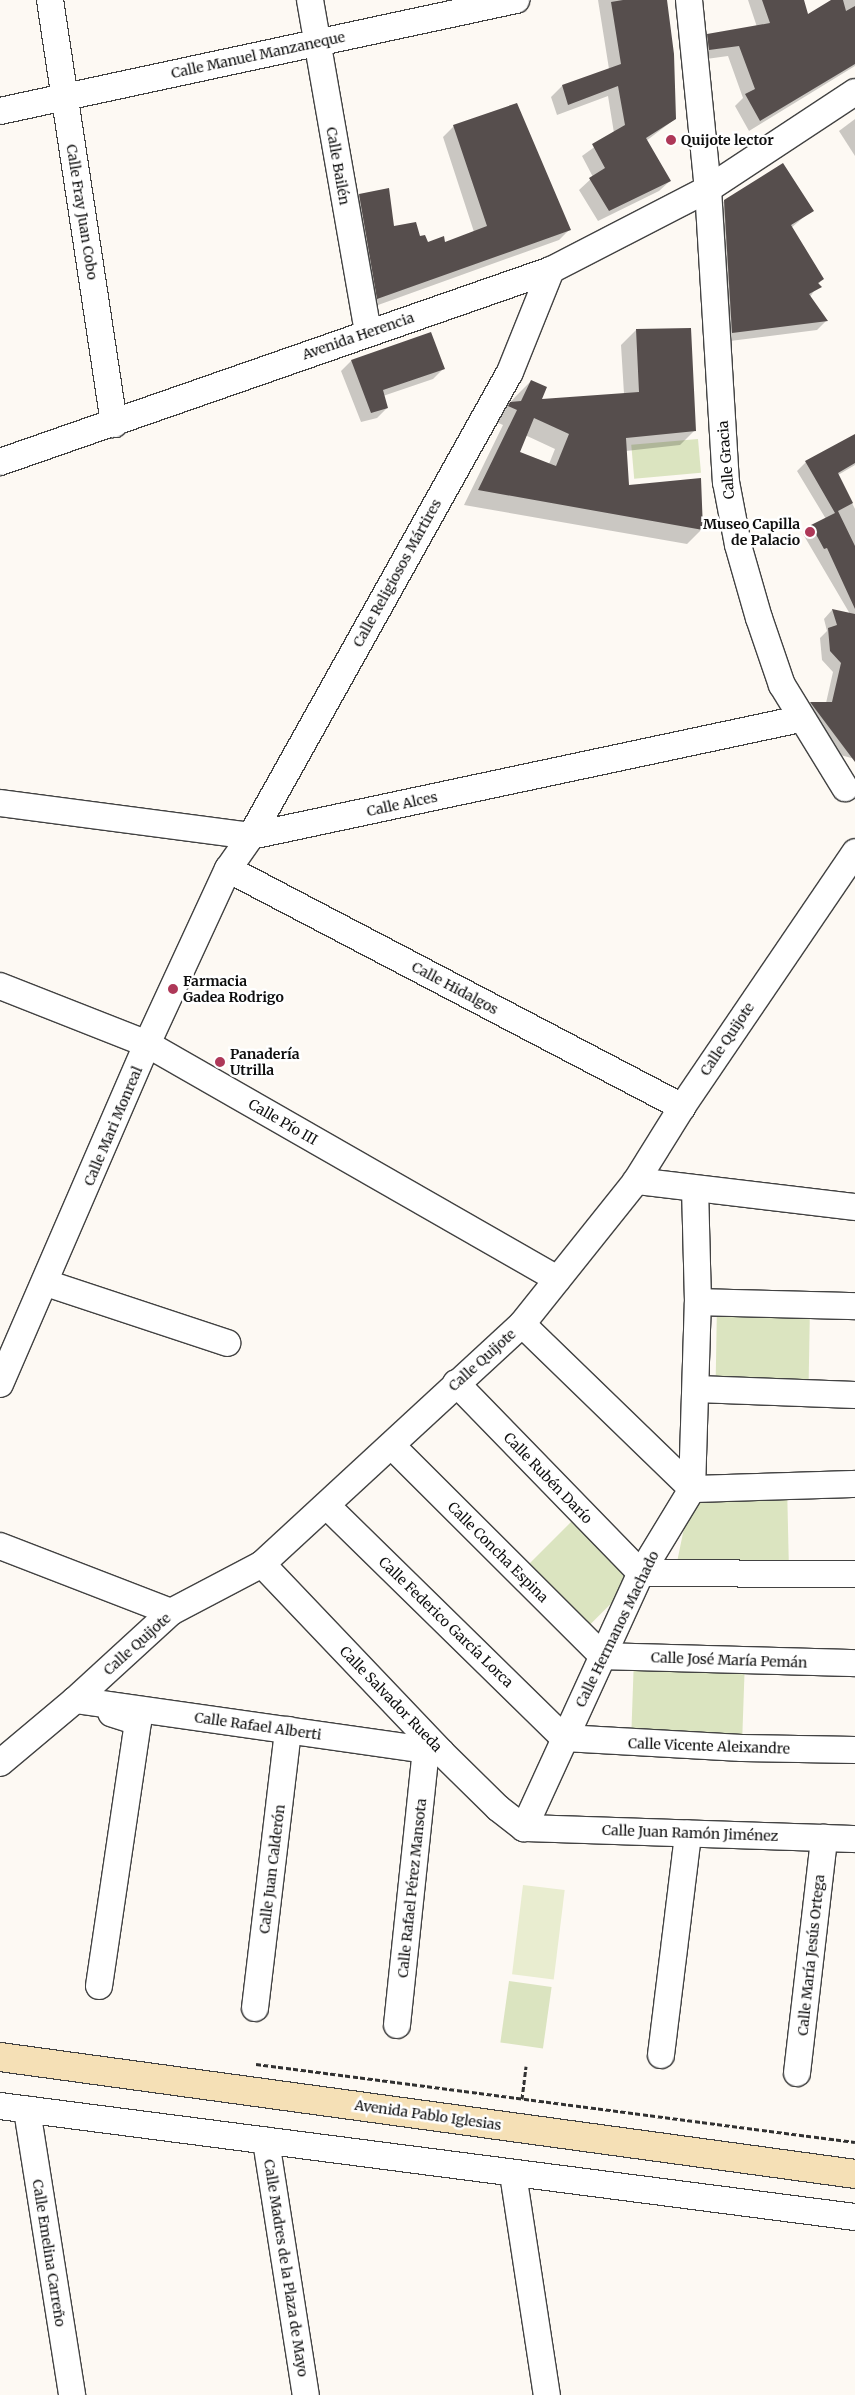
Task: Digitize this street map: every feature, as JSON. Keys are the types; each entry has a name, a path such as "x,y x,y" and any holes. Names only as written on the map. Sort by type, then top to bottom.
{"main road":[{"name":"Avenida Pablo Iglesias","path":"0,2057 855,2174"}],"street":[{"name":"Calle Fray Juan Cobo","path":"50,0 114,424"},
{"name":"Calle Bailén","path":"310,0 368,332"},
{"name":"Calle Manuel Manzaneque","path":"0,110 516,0"},
{"name":"Calle Gracia","path":"690,0 708,189 726,482 738,546 759,618 782,685 800,719 853,783"},
{"name":"Avenida Herencia","path":"0,462 114,424 368,332 551,270 708,189 855,92"},
{"name":"Calle Religiosos Mártires","path":"228,869 251,836 510,372 551,270"},
{"name":"Calle Alces","path":"0,802 251,836 800,719"},
{"name":"Calle Quijote","path":"0,1763 74,1700 171,1612 262,1564 392,1447 456,1383 522,1324 636,1181 682,1107 855,852"},
{"name":"Calle Mari Monreal","path":"0,1384 46,1284 147,1044 228,869"},
{"name":"Calle Hidalgos","path":"228,869 682,1107"},
{"name":"Calle Pío III","path":"0,986 147,1044 557,1279"},
{"path":"636,1181 855,1207"},
{"name":"Calle Hermanos Machado","path":"524,1828 641,1573 692,1489 698,1302 695,1189"},
{"path":"46,1284 227,1343"},
{"path":"698,1302 855,1306"},
{"path":"522,1324 692,1489 855,1484"},
{"name":"Calle Rubén Darío","path":"456,1383 641,1573"},
{"path":"696,1389 855,1395"},
{"name":"Calle Concha Espina","path":"392,1447 603,1656"},
{"name":"Calle Federico García Lorca","path":"328,1506 564,1738"},
{"path":"0,1546 171,1612"},
{"name":"Calle Salvador Rueda","path":"262,1564 434,1751 498,1808 524,1828"},
{"path":"641,1573 855,1574"},
{"name":"Calle José María Pemán","path":"603,1656 855,1663"},
{"path":"74,1700 138,1722 99,1986"},
{"name":"Calle Rafael Alberti","path":"74,1700 434,1751"},
{"name":"Calle Juan Calderón","path":"255,2008 288,1730"},
{"name":"Calle Vicente Aleixandre","path":"564,1738 732,1748 855,1750"},
{"name":"Calle Rafael Pérez Mansota","path":"397,2025 434,1751"},
{"name":"Calle Juan Ramón Jiménez","path":"524,1828 855,1839"},
{"path":"661,2055 688,1834"},
{"name":"Calle María Jesús Ortega","path":"797,2073 824,1838"},
{"path":"0,2106 855,2217"},
{"name":"Calle Emelina Carreño","path":"27,2110 72,2395"},
{"name":"Calle Madres de la Plaza de Mayo","path":"266,2142 306,2395"},
{"path":"513,2174 547,2395"}],"path":[{"path":"252,2064 855,2142"},
{"path":"522,2099 526,2066"}],"green space":[{"path":"698,439 701,473 634,479 631,445"},
{"path":"717,1304 810,1306 808,1394 715,1392"},
{"path":"787,1484 789,1572 675,1572 692,1489"},
{"path":"581,1512 642,1573 580,1634 519,1574"},
{"path":"634,1657 745,1661 742,1749 631,1745"},
{"path":"523,1885 565,1890 554,1979 512,1974"},
{"path":"509,1981 552,1987 543,2048 500,2042"}],"building":[{"path":"623,0 667,0 674,54 676,119 646,138 671,181 609,211 589,178 605,168 592,144 625,125 618,86 568,105 562,85 621,64 611,2"},
{"path":"762,0 804,0 808,14 831,0 843,0 846,11 855,6 855,64 760,121 745,94 755,89 739,46 709,50 707,34 770,23"},
{"path":"517,103 571,230 377,299 359,194 389,188 394,226 416,222 420,236 425,235 428,242 444,236 445,242 487,226 453,125"},
{"path":"783,163 814,211 791,225 824,279 818,283 822,287 809,294 828,321 732,333 724,200"},
{"path":"691,328 696,431 626,438 629,485 701,478 703,530 478,490 517,410 508,406 510,402 521,401 531,380 547,387 542,399 639,392 636,329","holes":["534,418 569,434 556,466 520,452"]},
{"path":"431,332 445,369 383,390 388,408 371,413 351,360"},
{"path":"855,434 855,463 838,473 853,503 838,511 855,546 855,609 827,548 824,549 811,525 835,513 805,461"},
{"path":"832,609 855,614 855,762 810,702 832,702 841,663 830,651 828,628 837,625"}],"place":[{"name":"Quijote lector","path":"671,140"},
{"name":"Museo Capilla de Palacio","path":"810,532"},
{"name":"Farmacia Gadea Rodrigo","path":"173,989"},
{"name":"Panadería Utrilla","path":"220,1062"}]}
